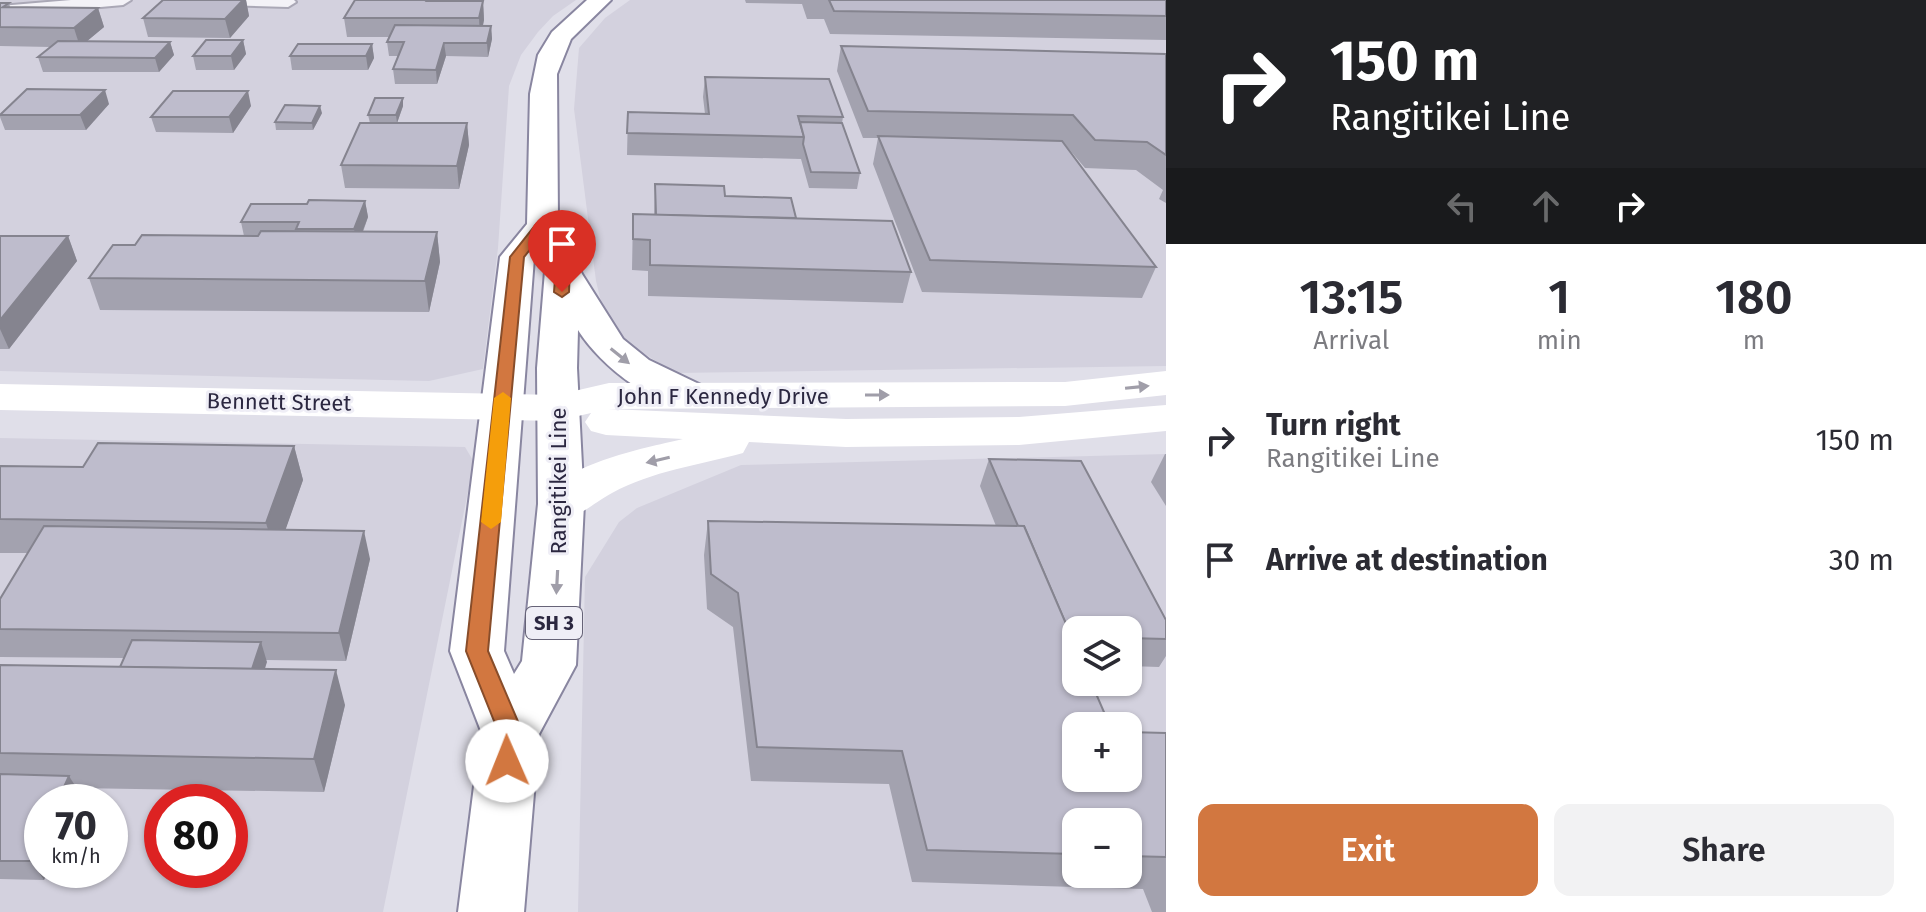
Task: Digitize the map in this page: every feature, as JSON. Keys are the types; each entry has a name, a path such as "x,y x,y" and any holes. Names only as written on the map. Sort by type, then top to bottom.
{"main road":[{"path":"542,226 546,170 542,99 545,70 553,45 564,29 600,0"},
{"name":"Rangitikei Line","path":"491,912 510,731 549,665 561,504 557,408 563,267 542,226 517,257 477,651 510,731"},
{"path":"563,267 590,318 611,349 638,370 687,394"},
{"name":"John F Kennedy Drive","path":"557,408 621,424 846,433 987,414 1065,394 1166,383"},
{"name":"John F Kennedy Drive","path":"557,408 609,396 687,394 987,414 1166,418"},
{"name":"Bennett Street","path":"0,397 557,408"},
{"path":"561,504 584,486 641,464 739,440 846,433"}],"street":[{"path":"0,11 123,0"},
{"path":"223,0 288,2"}],"shaded area":[{"path":"0,0 576,0 553,16 538,32 521,55 509,86 498,248 483,369 429,381 0,371"},
{"path":"630,0 1166,0 1166,366 675,373 608,331 596,281 574,109 579,48 605,18"},
{"path":"0,438 465,447 474,462 383,912 0,912"},
{"path":"1166,454 1166,912 578,912 585,577 619,522 637,508 741,465"}],"building":[{"path":"163,0 243,0 225,19 143,18"},
{"path":"355,0 483,1 479,18 344,18"},
{"path":"829,0 1166,0 1166,16 834,11"},
{"path":"0,3 9,3 3,7 98,8 74,28 0,27"},
{"path":"395,25 491,26 487,43 444,43 436,70 393,69 404,42 387,42"},
{"path":"206,40 243,40 231,56 193,56"},
{"path":"58,41 170,42 155,58 38,57"},
{"path":"298,44 372,44 366,56 290,56"},
{"path":"841,46 1166,54 1166,155 1147,142 1095,140 1073,115 868,111"},
{"path":"705,77 829,79 843,117 798,116 804,137 627,133 628,112 709,114"},
{"path":"27,89 105,90 80,115 0,115"},
{"path":"173,91 248,91 229,117 151,117"},
{"path":"375,98 403,98 396,115 368,115"},
{"path":"285,105 320,106 312,123 275,122"},
{"path":"800,122 842,123 860,173 811,172"},
{"path":"360,123 467,123 457,166 341,165"},
{"path":"878,136 1062,141 1156,267 930,260"},
{"path":"655,184 724,186 725,196 791,198 796,218 656,215"},
{"path":"309,200 365,201 354,229 296,229 299,222 241,222 251,204 307,204"},
{"path":"633,214 892,221 911,272 650,265 650,240 633,239"},
{"path":"261,231 437,232 425,281 89,278 113,245 135,245 142,235 258,236"},
{"path":"0,236 68,236 0,320"},
{"path":"98,443 294,446 266,523 0,519 0,466 83,467"},
{"path":"989,459 1081,461 1166,620 1166,639 1142,638 1142,616 1062,616 1024,526 1018,526"},
{"path":"708,521 1024,526 1063,616 1062,696 1097,696 1104,712 1062,712 1062,792 1142,792 1142,732 1166,733 1166,857 1142,856 1142,808 1062,808 1062,854 927,850 902,751 757,747 738,593 711,574"},
{"path":"44,526 364,531 339,633 0,629 0,599"},
{"path":"132,640 261,642 252,669 120,667"},
{"path":"0,665 336,670 314,759 0,753"},
{"path":"0,774 69,776 65,784 24,784 24,861 0,861"}],"slow traffic":[{"path":"491,522 503,398"}],"route":[{"path":"507,761 510,731 477,651 517,257 542,226 563,267 562,292"}]}
